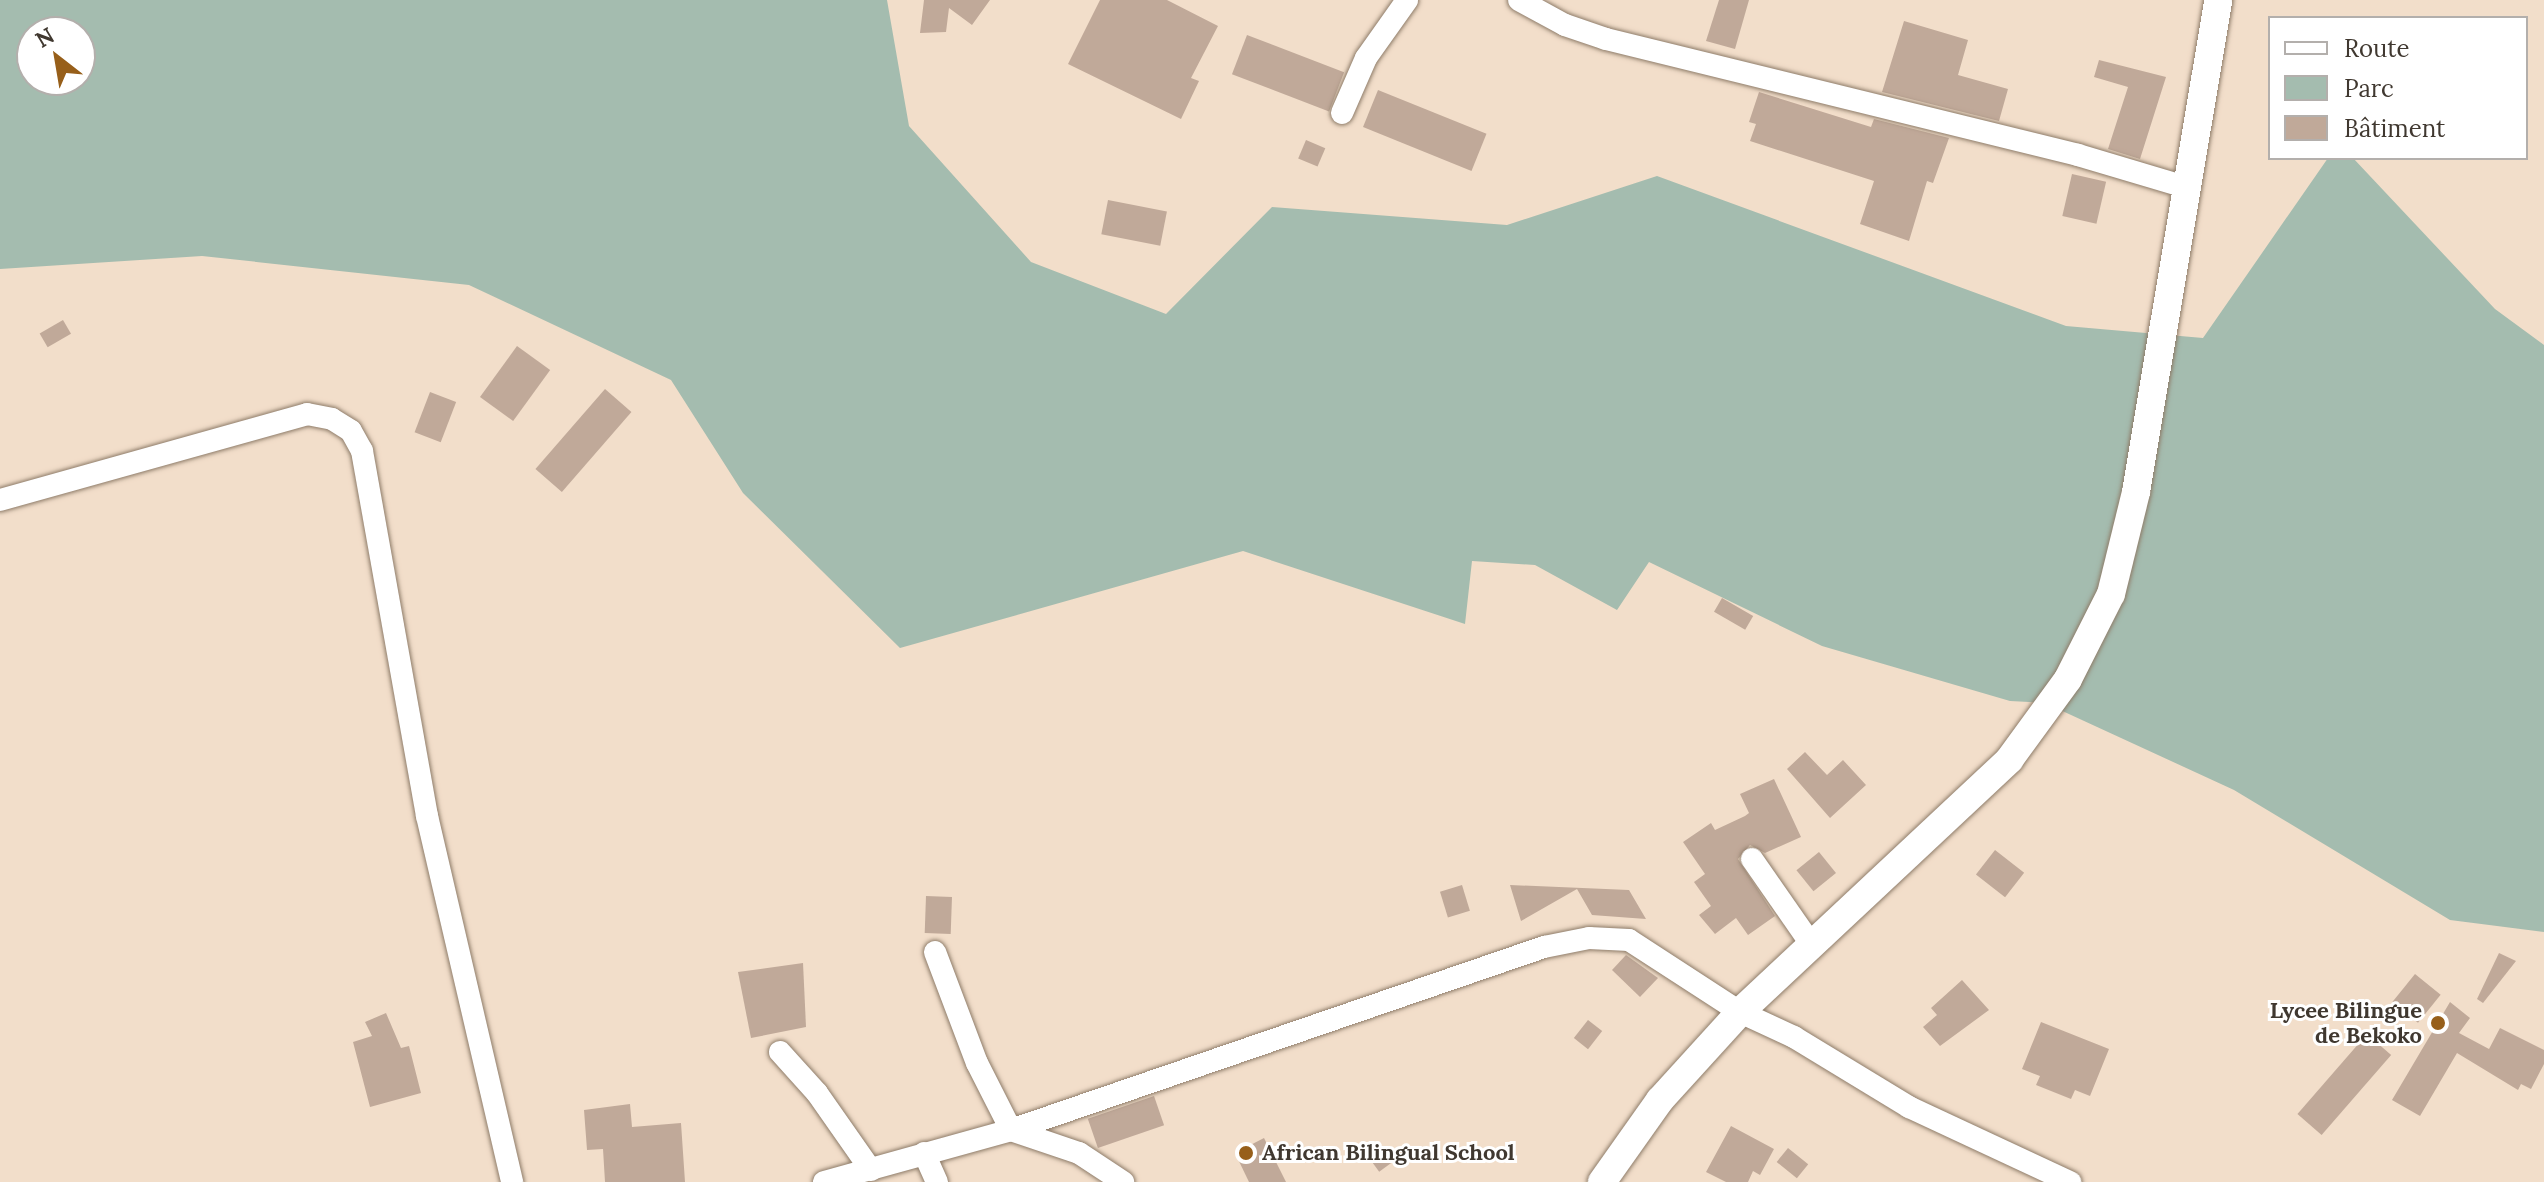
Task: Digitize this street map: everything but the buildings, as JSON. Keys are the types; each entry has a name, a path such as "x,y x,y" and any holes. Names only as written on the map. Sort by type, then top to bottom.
{"main road":[{"path":"1602,1182 1660,1100 1740,1012 1811,944 1903,864 2009,760 2068,679 2111,594 2136,492 2214,39 2218,0"}],"street":[{"path":"1342,113 1366,58 1407,0"},
{"path":"1519,0 1565,25 1606,39 2078,155 2189,188"},
{"path":"2214,39 2234,0"},
{"path":"0,500 307,414 332,419 351,431 362,451 427,816 512,1182"},
{"path":"1752,859 1811,944"},
{"path":"824,1182 1011,1130 1544,947 1589,938 1629,940 1740,1012 1794,1037 1909,1107 2070,1182"},
{"path":"935,952 977,1063 1011,1130 1079,1153 1123,1182"},
{"path":"780,1052 817,1093 871,1170"},
{"path":"924,1153 937,1182"}],"green space":[{"path":"0,0 887,0 909,126 1031,262 1166,314 1272,207 1507,225 1657,176 2066,326 2203,338 2327,160 2355,160 2495,309 2544,345 2544,932 2450,920 2234,790 2045,703 2010,701 1822,646 1649,562 1617,610 1535,565 1472,561 1465,624 1243,551 900,648 743,493 671,380 469,285 202,256 0,269"}],"place":[{"name":"Lycee Bilingue de Bekoko","path":"2438,1023"},
{"name":"African Bilingual School","path":"1246,1153"}]}
